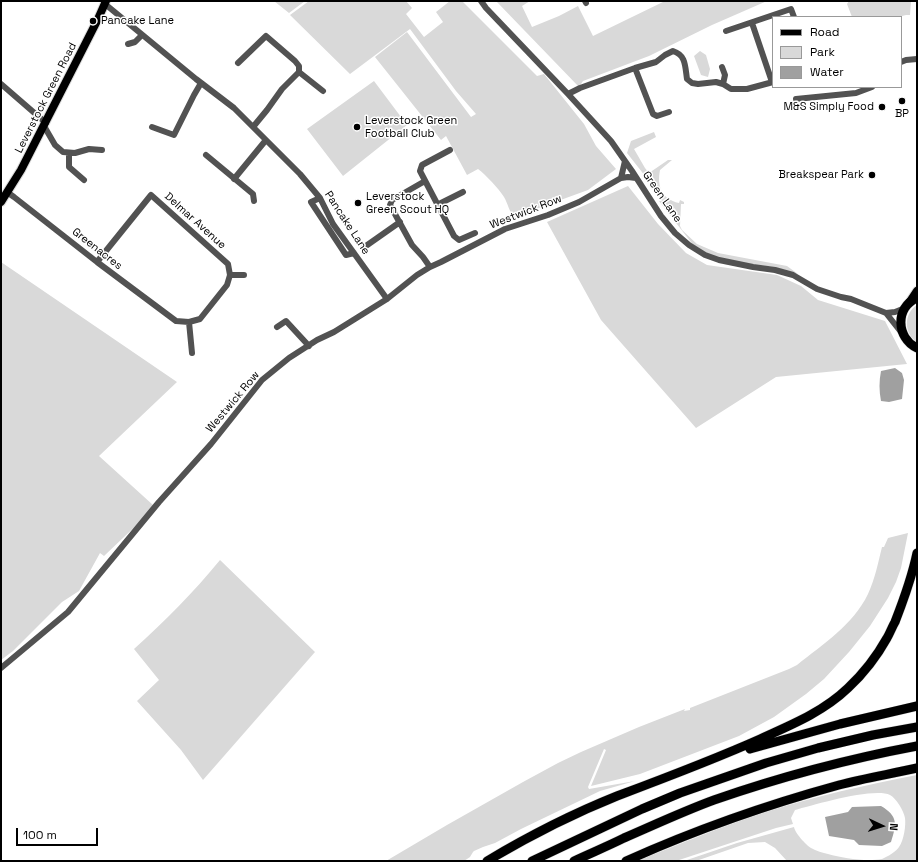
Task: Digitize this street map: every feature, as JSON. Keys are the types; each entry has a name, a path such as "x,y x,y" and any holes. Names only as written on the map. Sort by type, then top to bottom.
{"highway":[{"path":"917,298 907,305 901,316 903,335 908,342 915,347 917,356"},
{"path":"703,764 797,722 826,706 848,688 872,662 887,638 904,598 917,553"},
{"path":"488,861 548,827 576,814 615,797 703,764 749,749 840,724 917,706"},
{"path":"532,861 635,812 680,793 766,763 873,734 917,727"},
{"path":"574,861 652,826 720,798 819,768 878,753 917,746"},
{"path":"626,861 671,841 779,803 841,785 917,768"}],"main road":[{"name":"Leverstock Green Road","path":"1,202 21,170 105,3"},
{"path":"907,305 917,291"}],"street":[{"name":"Green Lane","path":"481,1 611,141 661,216 675,233 705,255 734,264 775,270 793,275 817,289 851,299 886,314 903,335"},
{"name":"Pancake Lane","path":"105,3 142,35 234,108 300,174 320,198 330,225 346,255 354,253 387,299"},
{"path":"726,30 792,9 794,16"},
{"path":"568,94 580,88 656,62 673,51 678,52 683,57 687,79 692,83 698,84 716,82 723,84 730,89 747,89 772,82 752,22"},
{"path":"128,44 135,42 142,35"},
{"path":"238,63 266,36 299,66 299,72 282,89 253,127"},
{"path":"902,62 917,59"},
{"path":"722,67 725,75 723,84"},
{"path":"635,68 653,114 657,116 669,112"},
{"path":"299,72 323,91"},
{"path":"152,127 174,135 201,83"},
{"path":"1,84 45,124 55,145 63,152 75,153 89,149 102,150"},
{"path":"796,98 856,93 869,88"},
{"path":"234,179 266,140"},
{"path":"450,150 422,165 420,171 454,236 459,240 475,233"},
{"path":"69,153 70,167 84,180"},
{"path":"206,155 252,194 254,201"},
{"path":"621,178 625,161"},
{"name":"Westwick Row","path":"1,668 68,612 159,502 211,444 262,380 289,358 387,299 417,275 430,267 505,229 548,215 579,202 621,178 636,178"},
{"path":"425,181 392,200 390,205 412,245 430,267"},
{"name":"Greenacres","path":"6,192 96,262 176,321 189,322"},
{"path":"437,205 463,192"},
{"name":"Delmar Avenue","path":"96,262 151,194 228,264 230,275"},
{"path":"320,198 311,202 330,225"},
{"path":"363,248 400,222"},
{"path":"192,353 189,322 200,319 227,285 230,275 244,275"},
{"path":"886,314 895,312 907,305"},
{"path":"277,327 286,321 309,346"}],"green space":[{"path":"274,1 305,1 289,13"},
{"path":"309,1 406,1 412,8 406,14 424,37 443,22 436,12 450,1 462,1 537,76 544,74 584,124 596,146 616,169 588,190 514,217 502,194 478,169 467,175 446,136 441,140 375,57 407,32 471,117 476,114 456,91 410,29 350,74 290,15"},
{"path":"496,1 530,1 522,6 532,27 559,16 578,6 593,36 665,1 767,1 712,25 649,56 583,81 579,87"},
{"path":"849,1 911,1 910,15 902,16 852,16 847,4"},
{"path":"700,51 706,55 710,69 708,77 701,75 694,56"},
{"name":"Leverstock Green Football Club","path":"374,81 407,125 343,176 307,129"},
{"path":"654,132 656,137 634,149 649,173 668,160 672,160 660,170 659,181 664,195 673,201 679,203 680,200 684,202 684,204 681,204 680,226 682,230 697,244 718,253 787,266 798,274 773,267 728,261 709,255 694,246 659,201 662,201 649,181 627,153 631,141"},
{"path":"628,186 658,224 686,253 707,265 777,275 801,286 818,300 885,321 907,364 776,377 696,428 601,320 547,222"},
{"path":"1,262 177,382 99,456 153,505 144,518 104,556 100,553 79,591 62,602 13,651 1,660"},
{"path":"917,305 917,342 910,334 907,319 909,313"},
{"path":"908,533 901,568 896,582 888,598 870,626 824,679 774,717 739,736 640,774 591,786 606,750 604,749 588,787 589,789 635,781 600,791 495,843 474,851 470,857 464,861 386,861 523,782 581,752 685,709 684,711 690,710 690,708 797,665 846,625 862,605 873,583 882,547 884,547 888,538"},
{"path":"220,560 315,652 203,780 181,750 137,701 159,680 134,649 179,606"},
{"path":"917,775 917,861 787,861 775,848 765,842 748,843 696,861 684,861 737,843 794,827 804,842 817,851 855,859 882,859 892,854 901,844 905,828 905,818 899,805 890,795 871,793 815,804 795,810 791,818 793,824 776,828 676,861 637,861 733,823 784,806 841,791"}],"water":[{"path":"895,368 902,373 904,380 902,399 889,402 881,401 881,371"},
{"path":"881,806 891,813 895,821 891,842 882,846 859,845 854,840 829,836 825,817 848,812 852,807"}],"place":[{"name":"Pancake Lane","path":"93,21"},
{"name":"BP","path":"902,101"},
{"name":"M&S Simply Food","path":"882,107"},
{"name":"Leverstock Green Football Club","path":"357,127"},
{"name":"Breakspear Park","path":"872,175"},
{"name":"Leverstock Green Scout HQ","path":"358,203"}]}
